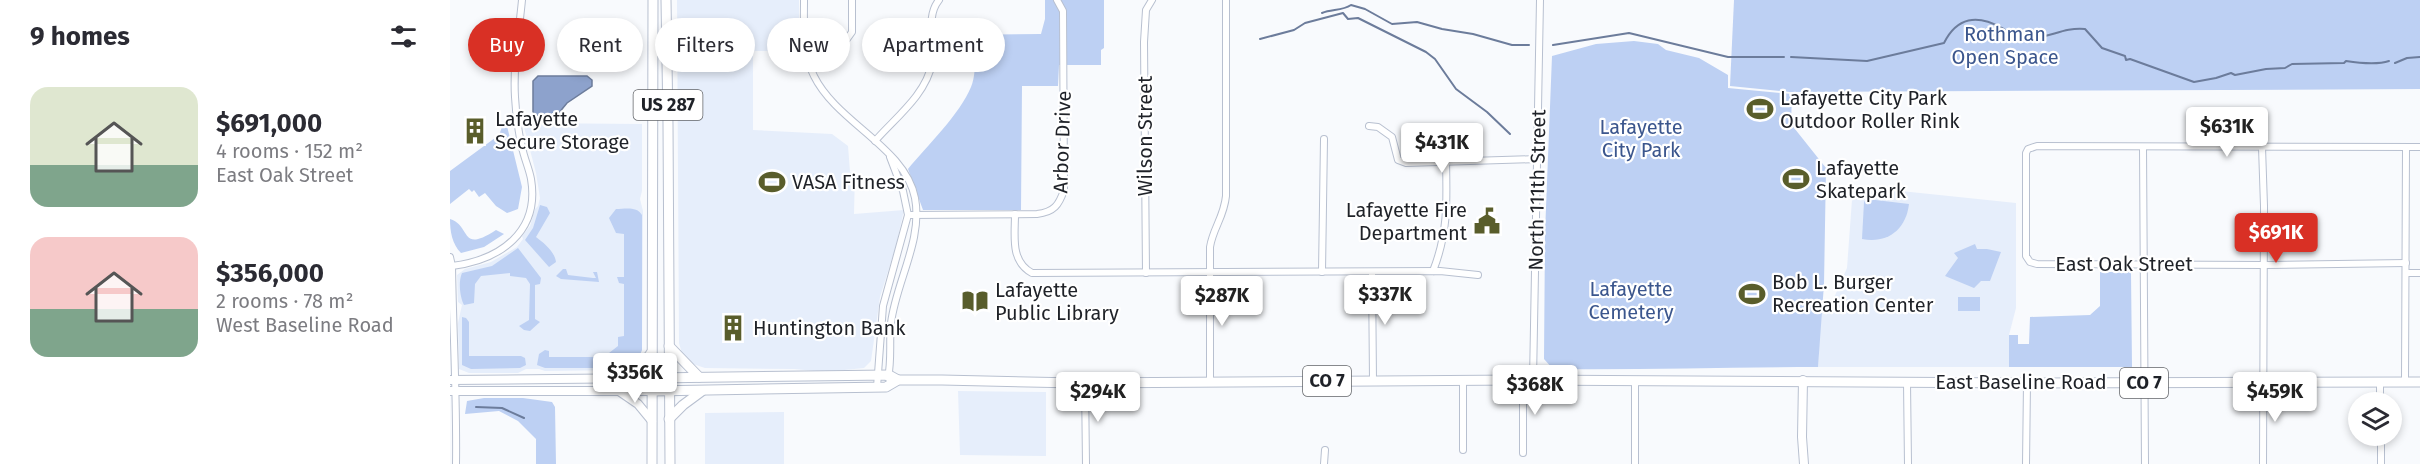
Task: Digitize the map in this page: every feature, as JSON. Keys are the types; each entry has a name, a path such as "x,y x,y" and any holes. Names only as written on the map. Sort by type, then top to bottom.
{"main road":[{"name":"US 287","path":"652,464 653,0"},
{"name":"US 287","path":"666,0 669,464"},
{"path":"669,346 699,377"},
{"path":"624,378 643,363 652,351"},
{"name":"CO 7","path":"699,377 889,375 898,380 1085,382 1803,380"},
{"path":"453,380 699,377"},
{"path":"453,391 702,391 881,387 898,380"},
{"path":"1803,380 1804,464"},
{"name":"East Baseline Road","path":"1803,380 2026,383 2420,382"},
{"path":"618,391 638,404 652,421"},
{"path":"669,419 686,402 702,391"}],"street":[{"path":"452,266 486,258 507,247 523,227 530,208 531,178 519,135 515,96 522,0"},
{"path":"804,0 804,18"},
{"path":"850,35 852,32 852,0"},
{"path":"875,141 918,94 926,80 932,63 933,8 939,0"},
{"name":"Arbor Drive","path":"908,215 1046,213 1060,202 1064,190 1063,11 1057,0"},
{"name":"Wilson Street","path":"1146,273 1144,42 1146,10 1152,0"},
{"path":"1210,382 1209,272 1212,235 1225,212 1227,196 1226,0"},
{"name":"North 111th Street","path":"1523,453 1538,159 1540,0"},
{"path":"813,72 824,92 900,163 915,196 916,215 910,251 891,324 889,375 881,387"},
{"path":"1370,126 1378,127 1392,136 1398,159 1406,163 1538,159"},
{"path":"1322,272 1324,139"},
{"name":"East Oak Street","path":"2143,147 2037,146 2028,149 2026,159 2026,256 2030,262 2037,264 2264,266 2406,263"},
{"path":"2145,464 2143,147 2420,147"},
{"path":"2262,147 2263,464"},
{"path":"2405,382 2406,147"},
{"path":"881,387 879,375 883,306 908,215 903,191 890,156"},
{"path":"1433,271 1442,248 1447,219 1446,162"},
{"path":"1015,214 1017,257 1023,268 1032,273 1433,271 1478,275"},
{"path":"450,257 456,464"},
{"path":"1372,272 1373,381"},
{"path":"2406,273 2420,273"},
{"path":"1463,380 1463,450"},
{"path":"1635,381 1635,464"},
{"path":"1085,382 1086,464"},
{"path":"1907,382 1908,464"},
{"path":"2380,382 2380,392"},
{"path":"2026,383 2026,464"},
{"path":"2381,446 2381,464"},
{"path":"1324,464 1325,450"}],"shaded area":[{"path":"677,0 799,0 799,18 767,18 767,51 755,51 755,18 677,18"},
{"path":"677,72 753,72 753,130 832,134 848,146 850,172 855,172 854,214 904,210 896,246 880,297 871,361 864,368 825,372 794,369 705,368 690,363 683,357 679,343"},
{"path":"538,76 587,76 592,80 592,86 567,103 558,114 537,116 533,112 533,81"},
{"path":"523,123 642,124 640,199 643,211 642,350 637,361 624,370 545,371 526,369 518,373 469,373 459,369 458,323 462,305 458,302 457,275 465,269 491,262 517,247 530,226 538,206 540,198 536,173"},
{"path":"1853,186 2016,203 2016,308 2009,335 2009,367 1818,367 1821,305 1833,300 1847,268"},
{"path":"958,391 1046,392 1046,456 960,455"},
{"path":"784,412 784,464 705,464 705,413"}],"green space":[{"path":"1045,0 1104,0 1104,48 1101,50 1101,65 1059,65 1058,86 1022,86 1021,210 923,210 908,169 959,108 971,87 974,72 1005,72 1005,34 1041,34 1045,19"},
{"name":"Rothman Open Space","path":"1734,0 2420,0 2420,89 1790,92 1730,86"},
{"name":"Lafayette City Park","path":"1634,41 1658,44 1666,50 1699,58 1728,75 1728,88 1792,94 1791,124 1826,168 1824,284 1818,367 1553,369 1544,359 1545,233 1552,56 1596,44"},
{"path":"507,126 522,187 518,209 507,213 496,206 485,193 479,197 474,190 472,192 469,189 450,204 450,171 499,135 502,127"},
{"path":"1867,199 1909,204 1904,221 1894,233 1879,239 1862,239 1864,202"},
{"path":"540,205 547,207 550,213 536,237 554,255 556,262 549,267 525,240 533,228"},
{"path":"616,209 634,209 642,215 642,350 637,361 624,368 609,368 609,353 618,346 618,337 624,336 624,284 619,283 617,277 624,277 624,234 616,233 609,218"},
{"path":"450,219 457,222 471,239 484,237 496,230 504,234 484,247 461,253 452,237"},
{"path":"1975,244 1977,249 2001,252 1990,281 1981,281 1974,288 1945,276 1958,258 1954,253"},
{"path":"518,248 541,278 540,284 535,285 535,319 540,322 530,331 519,326 529,320 530,284 526,278 510,276 510,273 481,276 475,284 474,303 464,305 461,294 462,273 492,266"},
{"path":"566,269 568,275 593,278 596,278 593,272 597,272 599,282 561,279 556,276"},
{"path":"2100,272 2131,272 2132,367 2009,367 2009,335 2018,335 2018,344 2029,344 2030,317 2090,315 2100,306"},
{"path":"1958,297 1980,297 1980,311 1958,311"},
{"path":"462,317 469,322 469,356 521,356 525,358 526,365 520,368 471,369 462,365"},
{"path":"545,350 549,351 549,357 600,357 600,353 607,353 607,368 545,368 537,365 539,354"},
{"path":"484,398 523,398 552,402 555,407 556,464 536,464 536,439 518,421 499,411 465,414 467,401"}],"waterway":[{"path":"1322,13 1351,5 1365,9 1392,24 1417,22 1512,45 1529,45"},
{"path":"1260,39 1294,30 1305,23 1343,13 1348,19 1358,18 1426,52 1435,59 1456,89 1487,112 1510,134"},
{"path":"1791,57 1867,61 1944,43 1949,34 1961,23 1976,20 1993,24 2013,36 2024,38 2037,38 2085,29 2102,48 2125,56 2126,60 2130,59 2194,82 2231,73 2235,75 2285,68 2292,64 2389,61"},
{"path":"1553,45 1629,33 1728,57 1784,57"},
{"path":"2395,63 2407,58 2420,57"},
{"path":"476,407 502,408 524,418"}],"place":[{"name":"Lafayette City Park Outdoor Roller Rink","path":"1760,109"},
{"name":"Lafayette Secure Storage","path":"475,131"},
{"name":"Lafayette Skatepark","path":"1796,179"},
{"name":"VASA Fitness","path":"772,182"},
{"name":"Lafayette Fire Department","path":"1487,221"},
{"name":"Bob L. Burger Recreation Center","path":"1752,294"},
{"name":"Lafayette Public Library","path":"975,301"},
{"name":"Huntington Bank","path":"733,328"}],"park label":[{"name":"Lafayette Cemetery","path":"1631,300"}]}
